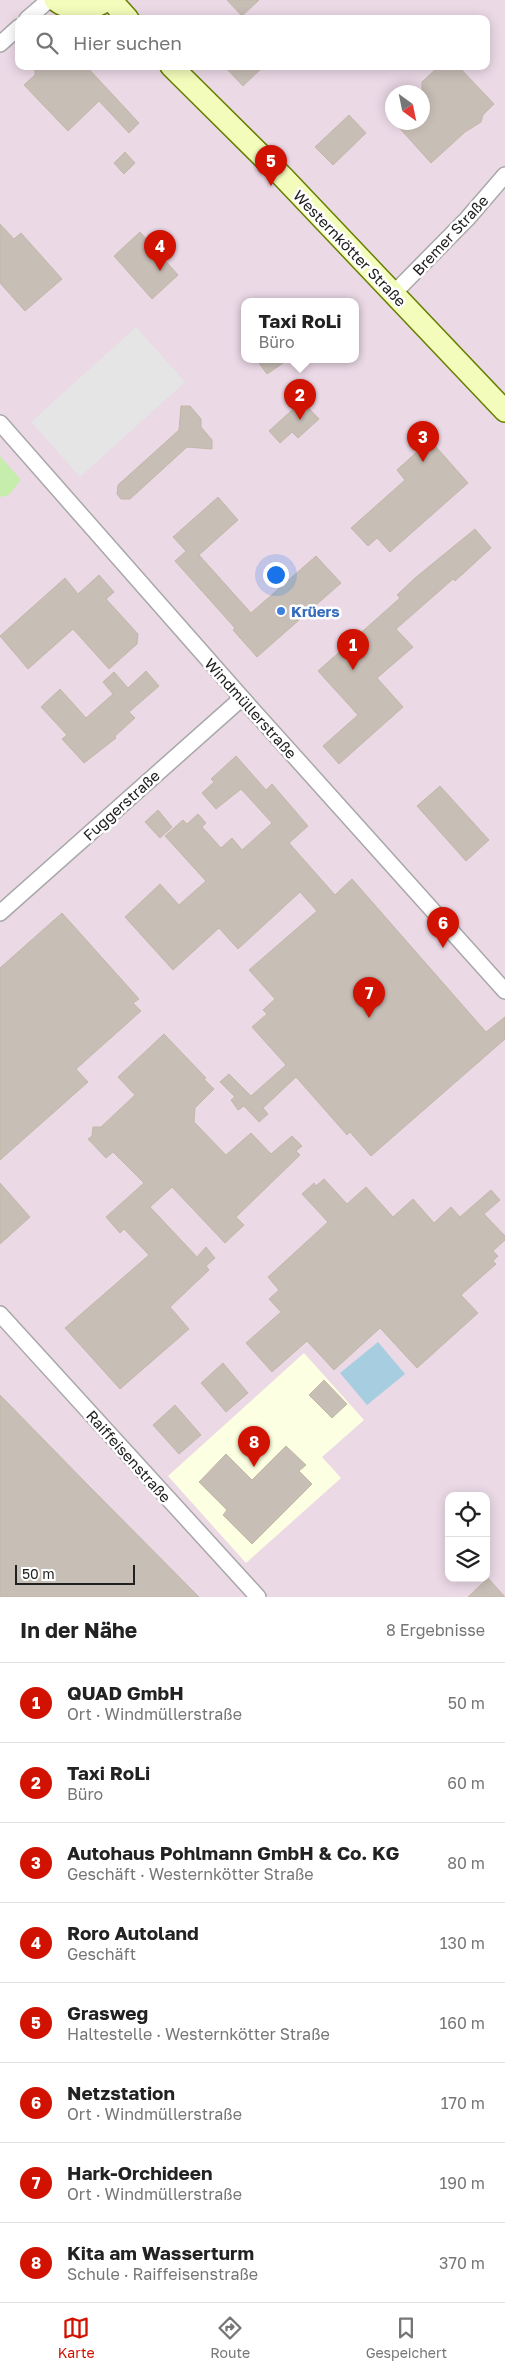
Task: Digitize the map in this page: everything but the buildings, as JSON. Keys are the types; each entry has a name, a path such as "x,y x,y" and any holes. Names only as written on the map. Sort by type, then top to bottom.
{"street":[{"path":"32,15 49,0"},
{"path":"55,0 73,10 86,10 109,0 124,15"},
{"path":"0,44 15,31"},
{"name":"Westernkötter Straße","path":"175,70 394,294 505,411"},
{"name":"Bremer Straße","path":"394,294 502,186"},
{"name":"Windmüllerstraße","path":"0,422 242,698 505,991"},
{"name":"Fuggerstraße","path":"0,913 242,698"},
{"name":"Raiffeisenstraße","path":"0,1314 258,1597"}],"shaded area":[{"path":"0,0 505,0 505,1597 0,1597"},
{"path":"136,327 185,382 80,477 31,422"},
{"path":"304,1353 364,1420 322,1457 341,1478 246,1563 168,1476"}],"green space":[{"path":"0,456 21,480 9,495 0,497"}],"water":[{"path":"378,1342 405,1374 367,1405 340,1373"}],"place":[{"name":"Grasweg","path":"271,186"},
{"name":"Roro Autoland","path":"160,271"},
{"name":"Taxi RoLi","path":"300,420"},
{"name":"Autohaus Pohlmann GmbH & Co. KG","path":"423,462"},
{"name":"Krüers","path":"281,611"},
{"name":"QUAD GmbH","path":"353,670"},
{"name":"Netzstation","path":"443,948"},
{"name":"Hark-Orchideen","path":"369,1018"},
{"name":"Kita am Wasserturm","path":"254,1467"}]}
